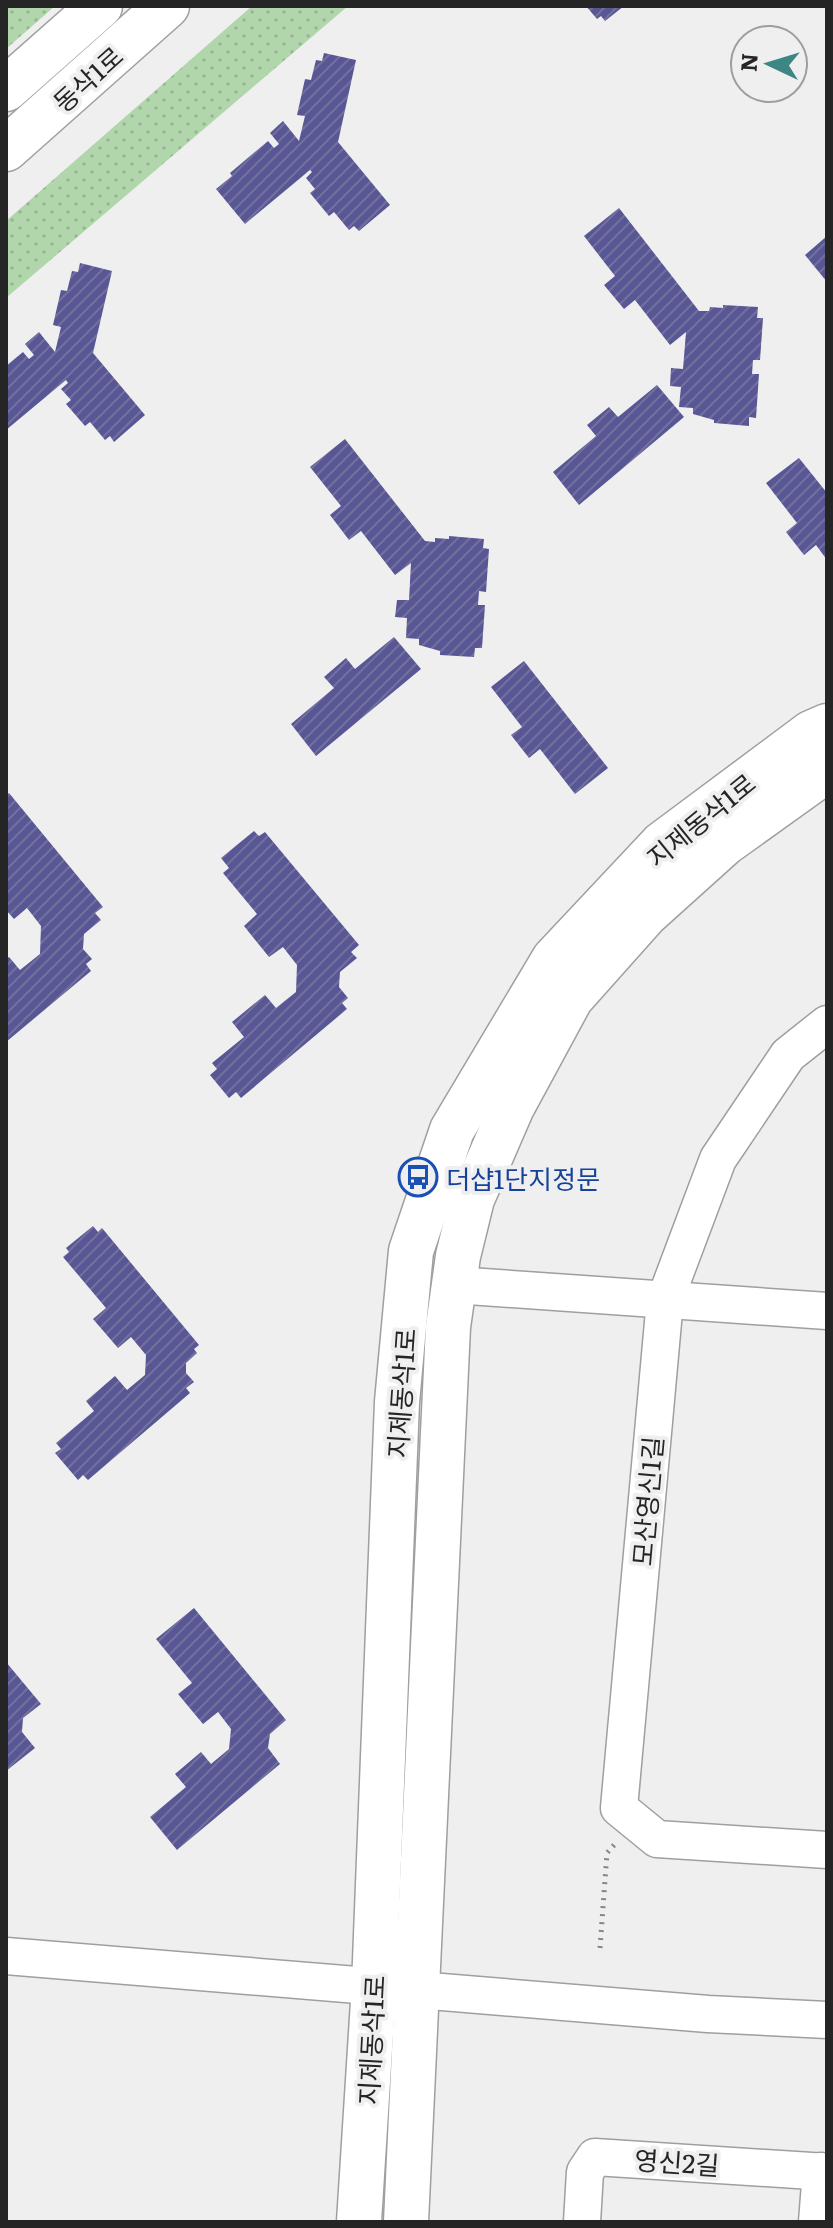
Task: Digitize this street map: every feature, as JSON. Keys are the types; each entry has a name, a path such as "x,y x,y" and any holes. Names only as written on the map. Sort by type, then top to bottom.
{"street":[{"name":"동삭1로","path":"6,89 100,6"},
{"name":"동삭1로","path":"6,149 167,6"},
{"name":"지제동삭1로","path":"359,2222 374,1986 397,1402 411,1251 452,1130 554,959 662,844 811,733 827,726"},
{"name":"지제동삭1로","path":"406,2222 420,1989 448,1327 472,1199 512,1107 571,998 645,915 725,843 827,770"},
{"name":"모산영신1길","path":"636,1822 619,1808 665,1300 718,1159 788,1055 827,1024"},
{"path":"454,1285 827,1311"},
{"path":"636,1822 657,1839 827,1850"},
{"path":"6,1956 708,2014 827,2020"},
{"name":"영신2길","path":"582,2222 585,2172 595,2157 824,2171"},
{"path":"817,2222 824,2171"}],"path":[{"path":"600,1948 607,1853 636,1822"}],"green space":[{"path":"6,6 55,6 6,49"},
{"path":"252,6 348,6 6,298 6,221"}],"building":[{"path":"586,6 624,6 605,21 601,16 597,19"},
{"path":"324,53 356,60 338,142 390,205 359,231 354,226 349,230 334,212 329,216 310,193 315,189 306,178 312,172 310,170 245,224 216,189 268,141 274,148 279,144 270,133 283,121 299,141 305,116 297,115 305,79 311,80 316,60 322,61"},
{"path":"619,208 699,311 709,311 710,307 723,308 723,305 758,307 757,318 763,318 760,360 753,360 752,374 759,374 756,418 749,417 749,426 714,423 714,420 693,414 693,408 679,407 681,387 670,386 671,368 683,369 686,332 670,345 635,300 624,309 604,285 615,276 584,236"},
{"path":"827,236 827,282 805,255"},
{"path":"80,263 112,271 93,353 145,415 114,442 110,436 105,440 90,422 85,426 66,404 71,400 61,389 68,383 66,380 6,430 6,366 23,352 29,359 34,355 25,344 39,332 55,352 61,327 53,325 61,290 67,291 72,271 78,272"},
{"path":"657,385 684,417 579,505 553,472 596,436 587,425 609,407 618,417"},
{"path":"345,439 425,541 435,542 435,538 449,539 449,536 484,539 483,548 489,549 486,592 479,591 478,605 485,605 482,648 475,648 474,657 440,655 440,651 419,645 419,639 406,638 407,618 395,617 397,600 409,600 411,563 395,575 361,531 349,540 330,515 341,506 310,467"},
{"path":"799,458 827,493 827,560 816,545 804,555 786,532 797,523 766,483"},
{"path":"394,637 421,669 316,756 291,724 334,688 324,677 346,658 355,669"},
{"path":"524,661 608,768 575,794 540,749 529,758 511,735 522,727 491,687"},
{"path":"9,793 103,907 95,913 101,920 84,934 83,949 92,959 86,964 91,971 6,1042 6,959 9,957 20,970 40,954 41,926 27,908 14,919 6,910 6,796"},
{"path":"254,831 259,836 265,832 359,945 351,952 357,958 340,972 339,987 348,998 342,1003 347,1009 241,1098 236,1092 229,1098 210,1075 217,1069 212,1063 244,1037 232,1022 265,995 276,1008 296,992 297,965 283,947 269,957 244,926 257,914 223,873 229,868 221,858"},
{"path":"93,1226 98,1232 102,1228 199,1345 194,1349 197,1353 186,1363 186,1373 194,1382 186,1388 190,1393 88,1480 83,1475 78,1480 55,1453 61,1449 56,1443 94,1411 86,1401 115,1376 127,1390 145,1375 146,1355 131,1337 118,1348 93,1319 106,1308 63,1257 69,1252 66,1248"},
{"path":"194,1608 286,1720 270,1734 268,1748 280,1764 177,1850 150,1817 186,1787 175,1774 201,1752 211,1764 229,1749 231,1729 218,1712 203,1724 178,1694 192,1683 156,1639"},
{"path":"6,1662 41,1704 23,1718 22,1732 35,1748 6,1771"}],"place":[{"name":"더샵1단지정문","path":"418,1177"}]}
